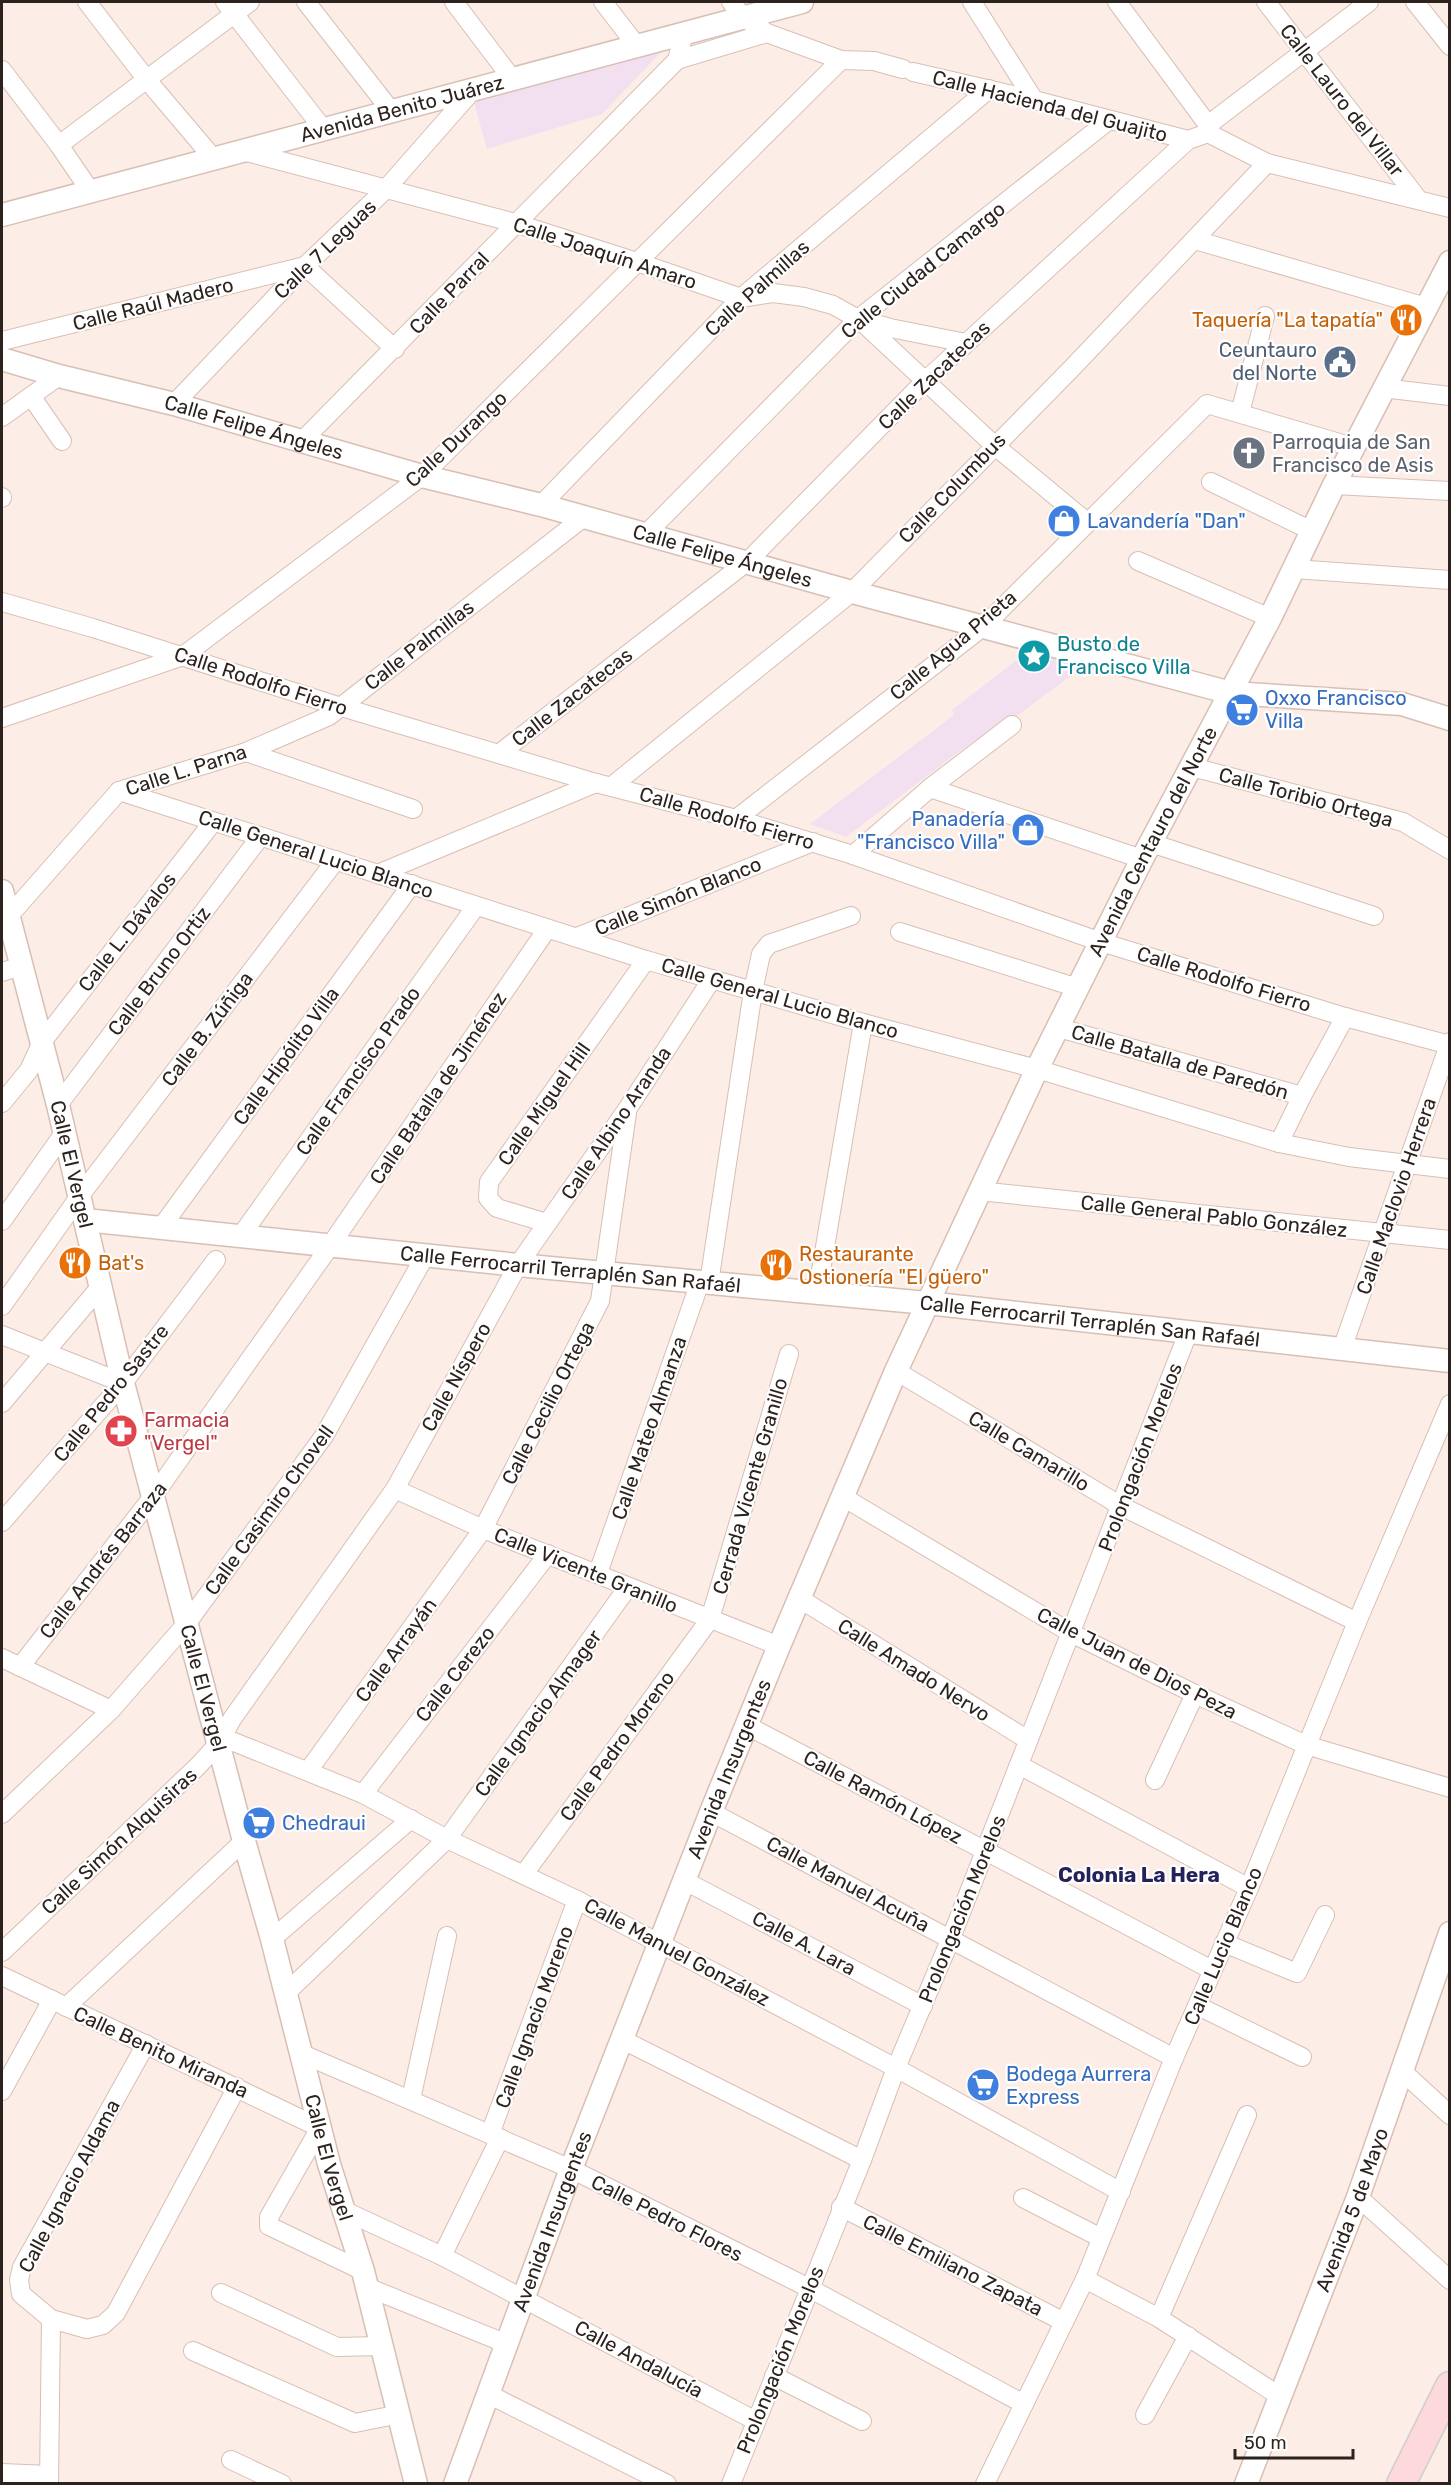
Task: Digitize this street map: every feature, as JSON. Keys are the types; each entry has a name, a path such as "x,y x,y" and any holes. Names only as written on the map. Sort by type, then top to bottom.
{"main road":[{"path":"1401,2484 1449,2386"}],"street":[{"path":"87,2 147,80 214,159"},
{"path":"59,145 147,80 230,8 250,2"},
{"path":"306,2 392,112"},
{"path":"454,2 513,80"},
{"path":"603,2 637,46"},
{"name":"Avenida Benito Juárez","path":"2,215 684,33 737,9 802,2"},
{"path":"972,2 1034,100"},
{"path":"1117,2 1208,129 1267,163 1449,208"},
{"name":"Calle Lauro del Villar","path":"1266,2 1418,199"},
{"name":"Calle Zacatecas","path":"500,753 748,561 924,382 1188,140 1208,129 1369,2"},
{"path":"1415,2 1449,46"},
{"path":"230,8 324,130"},
{"name":"Calle Hacienda del Guajito","path":"737,9 767,33 841,60 874,61 1188,140"},
{"path":"677,60 684,33"},
{"path":"677,60 767,33"},
{"name":"Calle Parral","path":"301,442 677,60"},
{"name":"Calle Durango","path":"2,718 183,656 422,476 841,60"},
{"path":"2,70 59,145 91,192"},
{"name":"Calle Palmillas","path":"542,505 741,298 989,89"},
{"name":"Calle 7 Leguas","path":"174,404 305,267 386,190 472,91"},
{"name":"Calle Ciudad Camargo","path":"647,533 858,319 1108,121"},
{"name":"Calle Joaquín Amaro","path":"243,151 515,223 741,298 773,293 804,297 833,305 858,319 890,328 966,343"},
{"name":"Calle Columbus","path":"380,873 604,784 852,592 1267,163"},
{"path":"1194,240 1436,300"},
{"name":"Avenida Centauro del Norte","path":"1037,1069 1147,851 1270,618 1383,388 1436,300 1449,262"},
{"path":"305,267 395,349"},
{"name":"Calle Raúl Madero","path":"2,341 305,267"},
{"path":"1265,316 1240,413 1353,447"},
{"path":"858,319 994,445 1088,523"},
{"name":"Calle Felipe Ángeles","path":"2,359 59,376 174,404 422,476 647,533 852,592 1231,693 1402,704 1449,719"},
{"path":"2,417 59,376"},
{"path":"1383,388 1449,396"},
{"path":"31,396 62,441"},
{"name":"Calle Agua Prieta","path":"736,819 984,626 1207,405 1240,413"},
{"path":"1211,482 1312,531"},
{"path":"1334,485 1449,491"},
{"name":"Calle Palmillas","path":"338,706 584,518"},
{"path":"1138,561 1270,618"},
{"path":"1294,569 1449,580"},
{"name":"Calle Rodolfo Fierro","path":"2,602 183,656 338,706 813,842 1101,942 1346,1017 1449,1044"},
{"name":"Calle L. Parna","path":"8,918 119,791 246,752 329,716 338,706"},
{"path":"853,855 930,788 1012,725"},
{"path":"246,752 413,809"},
{"name":"Calle Toribio Ortega","path":"1192,767 1403,822 1449,850"},
{"path":"930,788 1374,916"},
{"name":"Calle General Lucio Blanco","path":"119,791 646,960 863,1023 1037,1069 1279,1143 1348,1157 1449,1169"},
{"name":"Calle L. Dávalos","path":"2,1103 29,1070 42,1042 213,822"},
{"name":"Calle Bruno Ortiz","path":"58,1105 260,837"},
{"name":"Calle Simón Blanco","path":"577,936 813,842"},
{"name":"Calle B. Zúñiga","path":"2,1306 79,1197 336,860"},
{"name":"Calle Hipólito Villa","path":"160,1229 412,884"},
{"name":"Calle El Vergel","path":"2,891 8,918 11,969 42,1042 123,1383 272,1939 300,2053 365,2279 416,2484"},
{"name":"Calle Francisco Prado","path":"240,1237 476,906"},
{"name":"Calle Mateo Almanza","path":"598,1573 705,1283 761,954 769,944 852,916"},
{"name":"Calle Batalla de Jiménez","path":"330,1246 547,929"},
{"path":"900,932 1078,988"},
{"name":"Calle Miguel Hill","path":"547,1223 497,1208 488,1198 489,1182 646,960"},
{"name":"Calle Albino Aranda","path":"518,1265 628,1108 712,979"},
{"path":"1279,1143 1346,1017"},
{"path":"817,1294 863,1023"},
{"name":"Calle Batalla de Paredón","path":"1059,1028 1302,1096"},
{"name":"Calle Maclovio Herrera","path":"1342,1349 1449,1044"},
{"name":"Avenida Insurgentes","path":"455,2484 571,2169 746,1725 896,1371 1037,1069"},
{"name":"Calle Cecilio Ortega","path":"483,1529 600,1301 628,1108"},
{"path":"2,1221 64,1132"},
{"name":"Calle General Pablo González","path":"979,1191 1449,1240"},
{"name":"Calle Ferrocarril Terraplén San Rafaél","path":"85,1220 605,1274 927,1303 1449,1361"},
{"name":"Calle Andrés Barraza","path":"20,1667 154,1495 330,1246"},
{"name":"Calle Casimiro Chovell","path":"2,1814 111,1710 188,1623 324,1436 425,1256"},
{"name":"Calle Pedro Sastre","path":"2,1522 123,1383 216,1260"},
{"name":"Calle Níspero","path":"395,1489 518,1265"},
{"path":"2,1403 100,1286"},
{"name":"Prolongación Morelos","path":"731,2484 841,2207 862,2160 896,2068 986,1851 1188,1333"},
{"path":"2,1335 123,1383"},
{"name":"Cerrada Vicente Granillo","path":"710,1619 789,1354"},
{"name":"Calle Camarillo","path":"896,1371 1120,1506 1357,1622"},
{"name":"Calle Lucio Blanco","path":"985,2484 1085,2279 1174,2058 1249,1888 1306,1745 1449,1404"},
{"name":"Calle Vicente Granillo","path":"395,1489 483,1529 779,1646"},
{"name":"Calle Simón Alquisiras","path":"2,1952 198,1766 219,1743 232,1719 395,1489"},
{"name":"Calle Juan de Dios Peza","path":"843,1497 1071,1633 1195,1694 1306,1745 1449,1788"},
{"name":"Calle Arrayán","path":"308,1771 483,1529"},
{"name":"Calle Cerezo","path":"363,1794 548,1554"},
{"name":"Calle Ignacio Almager","path":"286,1993 447,1839 628,1587"},
{"name":"Calle Amado Nervo","path":"800,1599 1028,1740"},
{"name":"Calle Pedro Moreno","path":"524,1874 710,1619"},
{"path":"2,1658 111,1710"},
{"path":"1155,1780 1195,1694"},
{"name":"Calle Ramón López","path":"746,1725 1212,1970"},
{"name":"Calle Manuel González","path":"219,1743 234,1742 363,1794 447,1839 577,1900 896,2068 1120,2192"},
{"path":"1020,1765 1249,1888"},
{"name":"Calle Manuel Acuña","path":"711,1812 1174,2058"},
{"path":"272,1939 411,1820"},
{"path":"2,2091 59,2004 244,1841"},
{"name":"Calle A. Lara","path":"685,1881 923,2006"},
{"name":"Calle Ignacio Moreno","path":"495,2136 577,1900"},
{"path":"1224,1943 1297,1973 1325,1915"},
{"name":"Avenida 5 de Mayo","path":"1246,2484 1358,2197 1403,2072 1449,1933"},
{"path":"411,2099 447,1936"},
{"name":"Calle Benito Miranda","path":"2,1976 320,2127"},
{"path":"1198,2006 1302,2057"},
{"path":"623,2040 862,2160"},
{"name":"Calle Ignacio Aldama","path":"146,2044 22,2267 19,2280 21,2294 51,2319 87,2329 103,2325 116,2313 237,2088"},
{"name":"Calle Pedro Flores","path":"300,2053 571,2169 809,2288 1024,2404"},
{"path":"1403,2072 1449,2115"},
{"path":"1159,2318 1247,2115"},
{"path":"320,2127 269,2217 269,2226 365,2279 507,2344"},
{"path":"442,2256 495,2136"},
{"path":"1358,2197 1449,2280"},
{"path":"1023,2198 1101,2238"},
{"name":"Calle Emiliano Zapata","path":"841,2207 1064,2322"},
{"name":"Calle Andalucía","path":"345,2211 442,2256 756,2421"},
{"path":"1085,2279 1159,2318 1281,2397"},
{"path":"221,2293 337,2347 382,2346"},
{"path":"2,2473 49,2479 51,2319"},
{"path":"1145,2415 1188,2336"},
{"path":"193,2351 355,2424 400,2414"},
{"path":"774,2376 862,2421"},
{"path":"488,2394 667,2484"},
{"path":"231,2460 282,2484"}],"shaded area":[{"path":"667,46 602,114 487,149 473,99"},
{"path":"1031,649 1085,665 978,745 974,741 964,748 846,837 810,824 954,715 952,710"}],"place":[{"name":"Taquería \"La tapatía\"","path":"1406,320"},
{"name":"Ceuntauro del Norte","path":"1340,362"},
{"name":"Parroquia de San Francisco de Asis","path":"1249,453"},
{"name":"Lavandería \"Dan\"","path":"1064,521"},
{"name":"Busto de Francisco Villa","path":"1034,656"},
{"name":"Oxxo Francisco Villa","path":"1242,710"},
{"name":"Panadería \"Francisco Villa\"","path":"1028,830"},
{"name":"Bat's","path":"75,1263"},
{"name":"Restaurante Ostionería \"El güero\"","path":"776,1265"},
{"name":"Farmacia \"Vergel\"","path":"121,1431"},
{"name":"Chedraui","path":"259,1823"},
{"name":"Bodega Aurrera Express","path":"983,2085"}],"district":[{"name":"Colonia La Hera","path":"1139,1874"}]}
